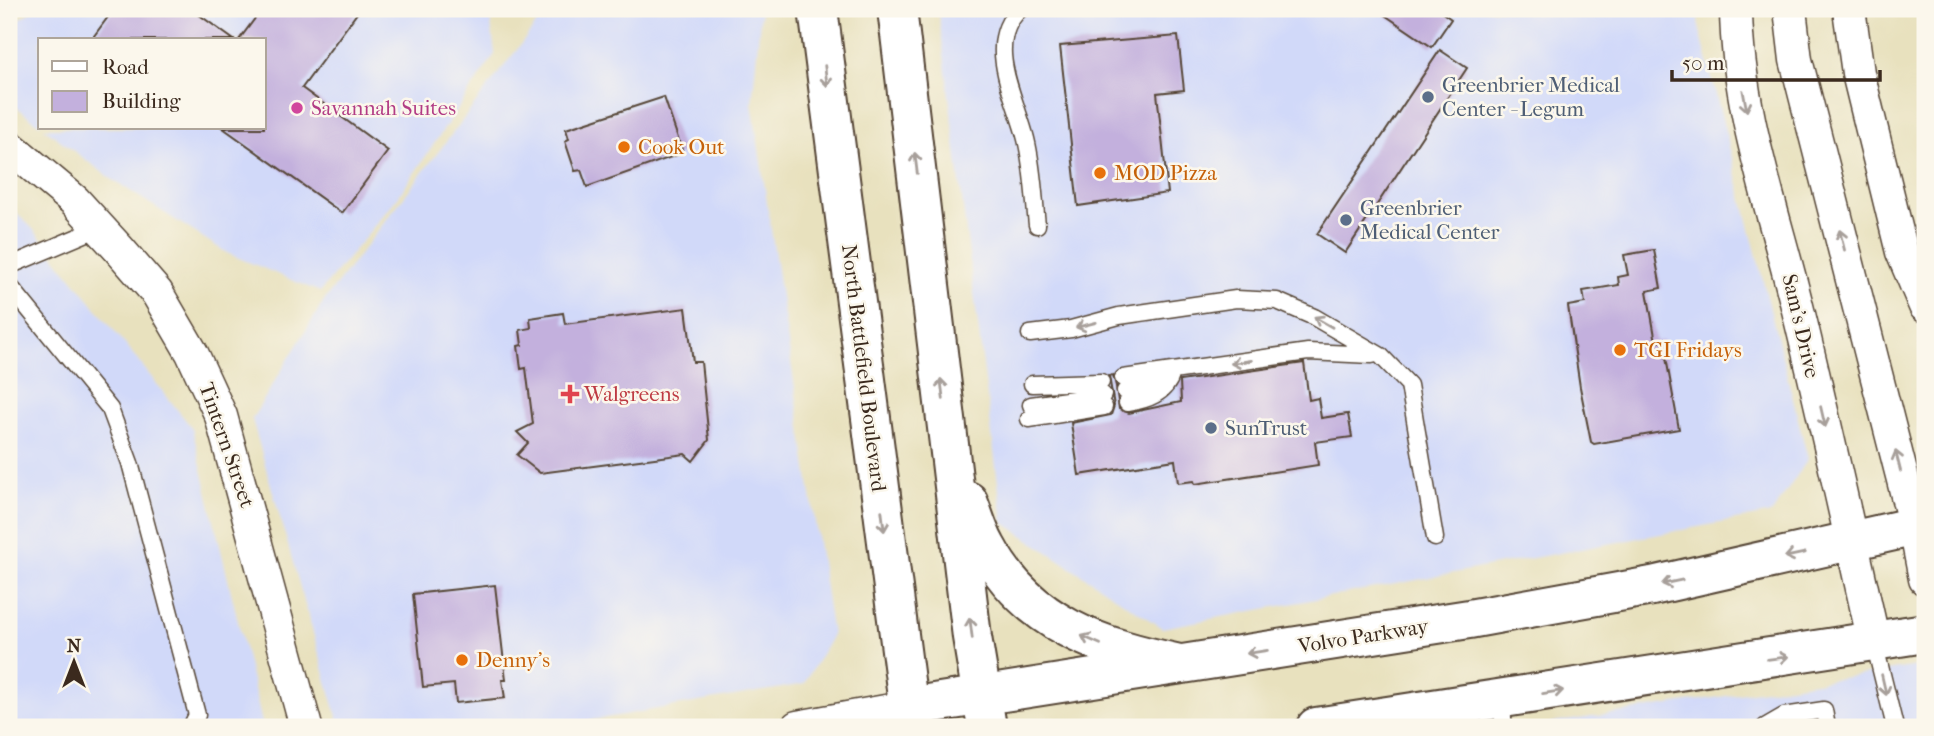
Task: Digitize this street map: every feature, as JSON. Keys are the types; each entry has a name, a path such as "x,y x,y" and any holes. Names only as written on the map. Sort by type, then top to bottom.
{"main road":[{"name":"North Battlefield Boulevard","path":"818,9 910,717"},
{"path":"897,9 950,457 984,711"},
{"path":"950,457 986,546 1011,582 1034,605 1062,626 1104,646 1180,664"},
{"name":"Volvo Parkway","path":"910,717 984,711 1180,664 1496,615 1652,586 1920,526"},
{"path":"1316,727 1503,713 1925,633"}],"street":[{"name":"Sam's Drive","path":"1736,9 1737,55 1748,113 1798,310 1874,642"},
{"path":"1790,9 1796,60 1920,526 1925,579"},
{"path":"1849,9 1858,73 1902,252 1925,306"},
{"name":"Tintern Street","path":"9,146 75,201 157,293 192,353 222,416 306,727"},
{"name":"Volvo Parkway","path":"797,727 910,717"}],"lane":[{"path":"1020,9 1006,23 1002,37 1007,85 1027,141 1037,225"},
{"path":"9,266 99,228"},
{"path":"9,285 110,409 130,463 197,715 191,727"},
{"path":"1030,334 1071,329 1119,316 1236,299 1276,301 1314,317 1381,356 1409,385 1436,538"},
{"path":"1172,373 1166,385 1153,397 1125,391 1172,373 1308,352 1344,351 1381,356"},
{"path":"1030,412 1103,394 1032,384"},
{"path":"1874,642 1895,727"},
{"path":"1765,727 1784,716 1824,710 1827,727"}],"shaded area":[{"path":"35,9 489,9 495,54 398,197 320,292 227,253 110,178 47,130 266,130 266,38 38,38 38,123 15,106 14,23"},
{"path":"522,9 761,9 752,103 832,635 804,684 552,727 340,727 252,419 324,301 538,22"},
{"path":"938,9 1699,9 1698,23 1808,459 1772,513 1162,628 1003,522"},
{"path":"9,205 32,228 192,428 263,727 9,727"},
{"path":"1925,665 1925,727 1528,727"}],"building":[{"path":"114,9 191,9 231,38 92,38"},
{"name":"Savannah Suites","path":"262,9 360,9 302,88 388,151 342,213 226,130 266,130 266,38 240,38"},
{"path":"1376,9 1437,9 1451,19 1432,47"},
{"path":"1178,36 1184,90 1157,93 1168,193 1078,206 1060,46"},
{"path":"1440,50 1467,68 1345,253 1317,234"},
{"name":"Cook Out","path":"664,97 683,153 587,187 581,170 575,171 565,141 569,139 566,129"},
{"name":"TGI Fridays","path":"1654,250 1661,288 1647,291 1656,342 1663,341 1679,429 1594,444 1591,442 1580,387 1568,306 1585,303 1583,291 1619,285 1618,277 1628,275 1624,255"},
{"name":"Walgreens","path":"686,308 693,362 701,362 709,440 693,461 685,454 540,473 517,455 528,443 517,432 533,424 526,368 521,369 518,346 522,345 520,330 531,328 530,318 563,313 565,324"},
{"name":"SunTrust","path":"1304,363 1309,400 1318,398 1321,418 1348,414 1352,437 1315,442 1318,465 1195,484 1194,481 1178,483 1175,460 1079,475 1071,423 1111,415 1114,406 1109,376 1113,375 1119,409 1129,413 1181,402 1180,381"},
{"name":"Denny's","path":"495,585 506,680 502,680 505,698 456,703 454,684 423,687 413,594"}],"place":[{"name":"Greenbrier Medical Center - Legum","path":"1428,97"},
{"name":"Savannah Suites","path":"297,108"},
{"name":"Cook Out","path":"624,147"},
{"name":"MOD Pizza","path":"1100,173"},
{"name":"Greenbrier Medical Center","path":"1346,220"},
{"name":"TGI Fridays","path":"1620,350"},
{"name":"Walgreens","path":"570,394"},
{"name":"SunTrust","path":"1211,428"},
{"name":"Denny's","path":"462,660"}]}
